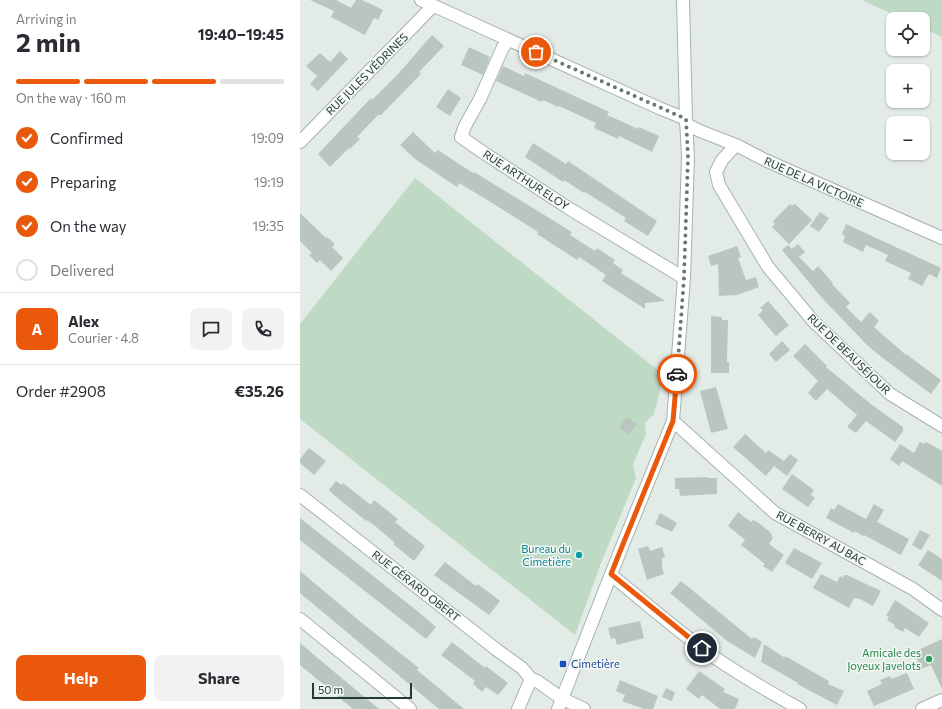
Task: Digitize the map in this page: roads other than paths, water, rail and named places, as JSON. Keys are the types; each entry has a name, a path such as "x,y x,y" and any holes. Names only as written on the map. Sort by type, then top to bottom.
{"street":[{"name":"RUE DE LA VICTOIRE","path":"421,0 686,121 700,131 736,145 764,160 942,238"},
{"path":"560,704 673,421 684,278 688,157 683,0"},
{"name":"RUE JULES VÉDRINES","path":"300,142 433,6"},
{"name":"RUE ARTHUR ELOY","path":"509,40 503,47 480,100 461,137 480,151 570,209 684,278"},
{"name":"RUE DE BEAUSÉJOUR","path":"736,145 722,160 716,172 719,185 768,267 814,322 890,394 942,426"},
{"name":"RUE BERRY AU BAC","path":"673,421 775,513 913,589 942,610"},
{"name":"RUE GÉRARD OBERT","path":"300,495 496,650 522,668 531,679 537,682 560,704 584,709"},
{"path":"611,574 713,656 759,686 800,709"},
{"path":"300,619 410,709"},
{"path":"518,709 531,679"},
{"path":"922,709 942,700"}],"place":[{"name":"Bureau du Cimetière","path":"579,555"},
{"name":"Amicale des Joyeux Javelots","path":"929,659"},
{"name":"Cimetière","path":"563,664"}]}
